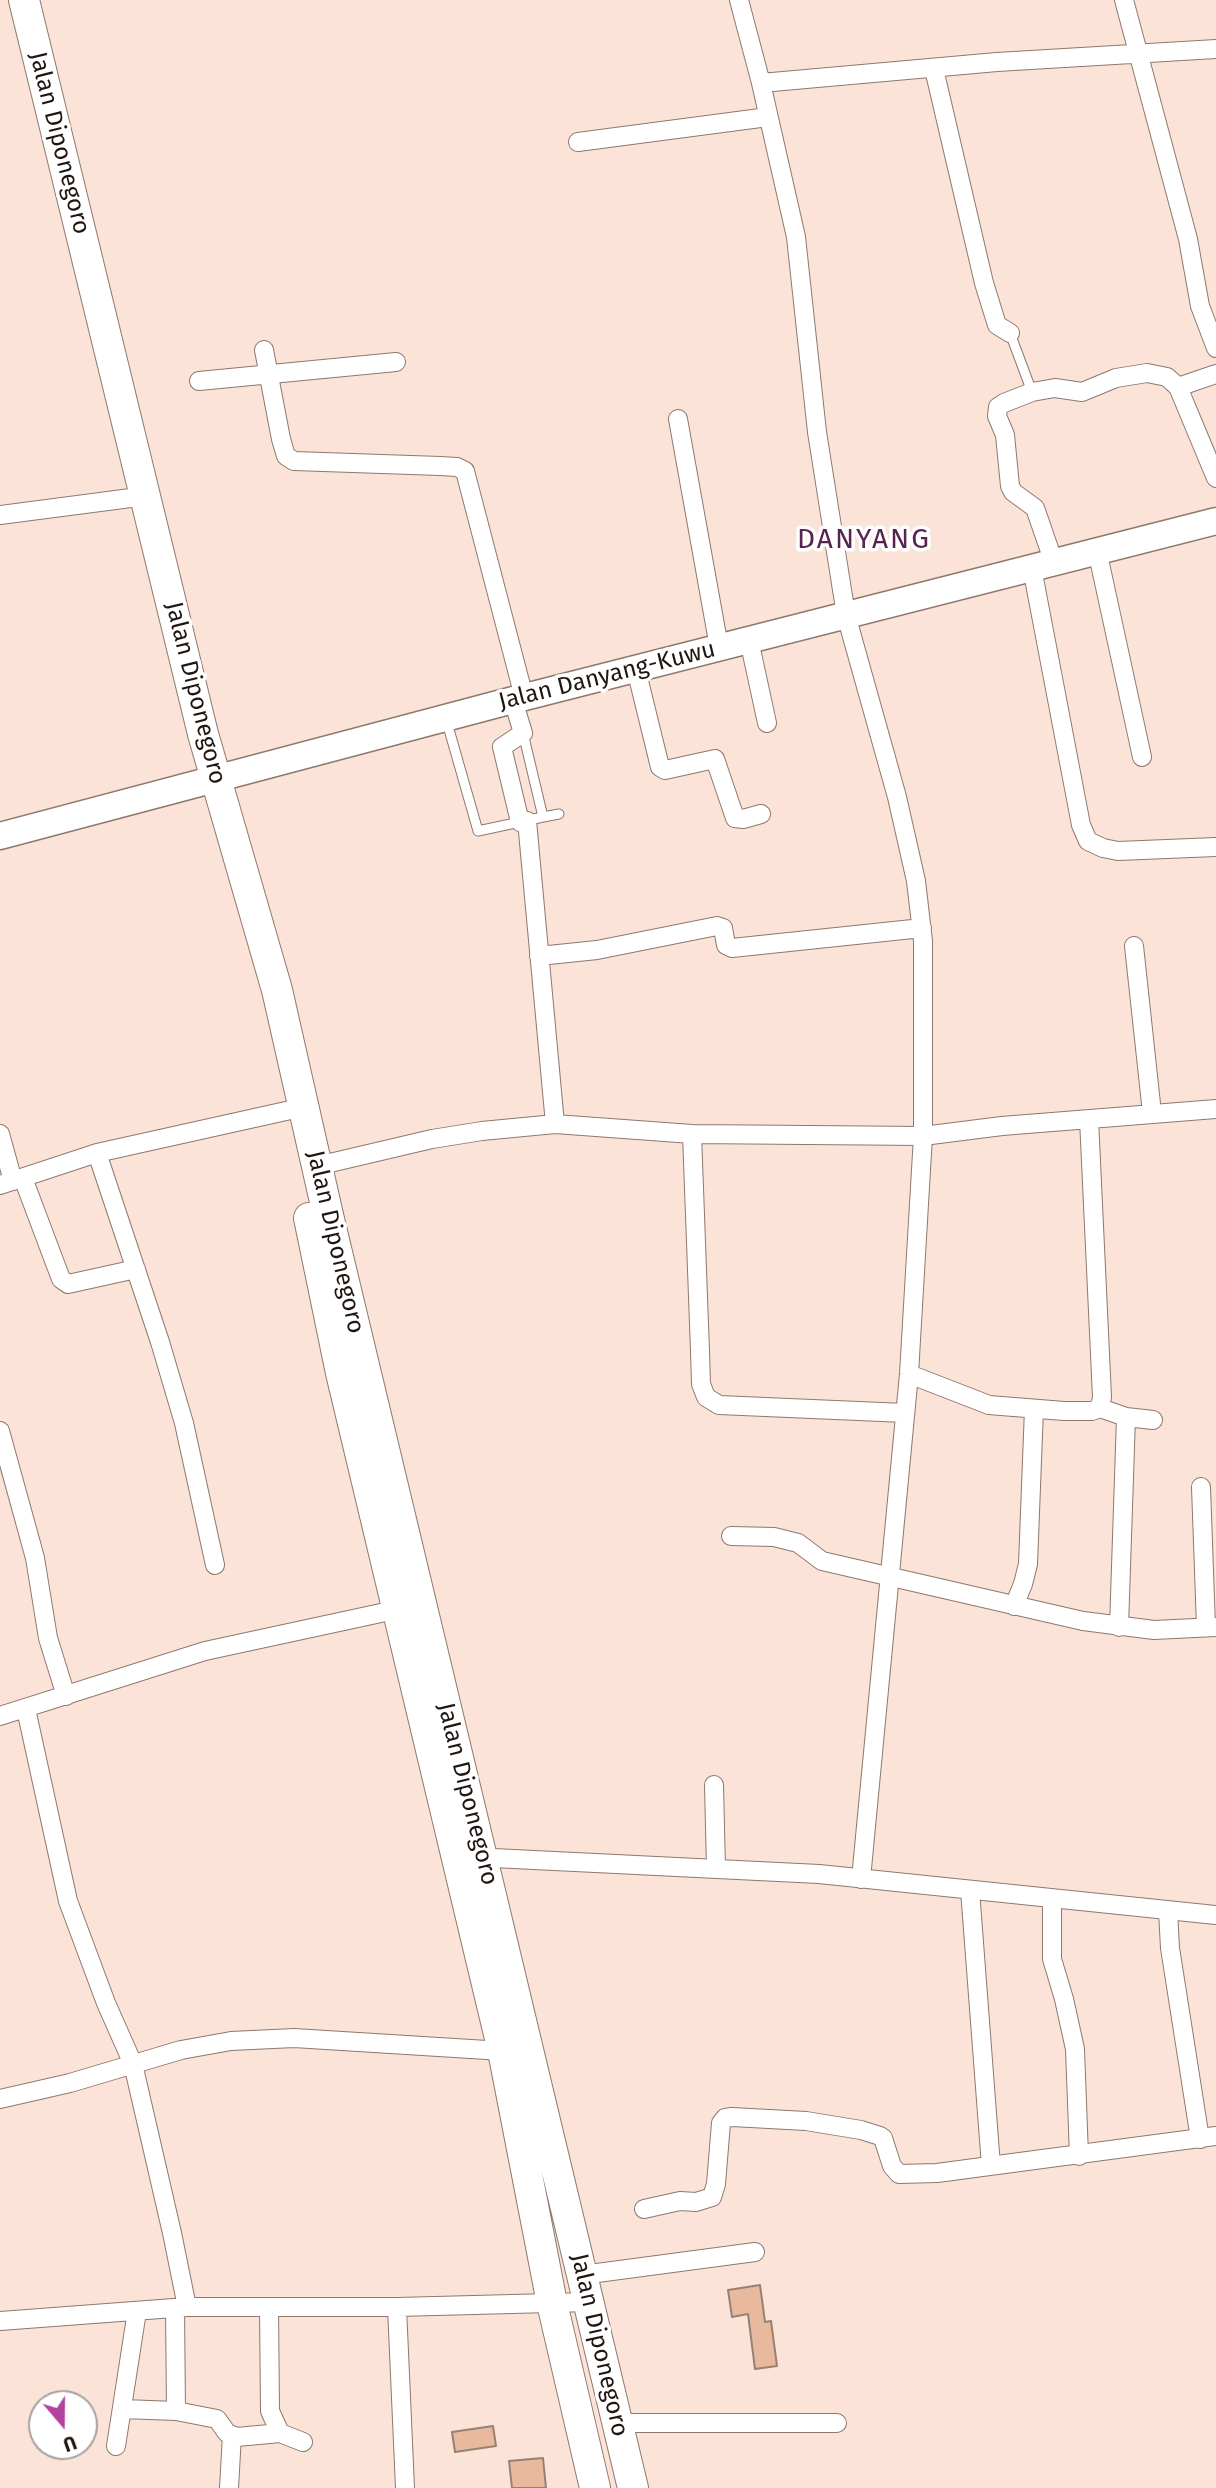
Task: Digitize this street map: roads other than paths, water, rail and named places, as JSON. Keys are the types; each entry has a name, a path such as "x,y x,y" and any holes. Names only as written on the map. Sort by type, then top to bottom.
{"main road":[{"name":"Jalan Diponegoro","path":"7,0 137,498 203,734 208,782 278,990 295,1109 341,1373 409,1607"},
{"name":"Jalan Diponegoro","path":"24,0 137,498"},
{"name":"Jalan Diponegoro","path":"295,1109 317,1166 409,1607 470,1857 585,2288 633,2488"},
{"name":"Jalan Diponegoro","path":"470,1857 503,2050 552,2303 594,2488"}],"street":[{"path":"739,0 796,237 817,432 846,615 897,797 916,881 922,928 923,1136 909,1374 861,1879"},
{"path":"1124,0 1188,239 1200,306 1216,348"},
{"path":"761,83 997,62 1216,49"},
{"path":"934,69 984,283 997,325 1010,333"},
{"path":"578,142 768,117"},
{"path":"264,350 281,439 286,456 294,461 457,467 465,471 519,699 523,733 502,747 530,820 539,956 555,1124"},
{"path":"199,381 396,362"},
{"path":"1216,478 1178,387 1167,377 1147,373 1116,378 1082,392 1055,388 1032,392 998,407 997,416 1005,435 1010,486 1013,492 1035,508 1080,824 1088,841 1103,848 1118,850 1216,847"},
{"path":"1178,387 1216,374"},
{"path":"678,419 719,647"},
{"path":"0,514 137,498"},
{"name":"Jalan Danyang-Kuwu","path":"0,836 636,668 1216,521"},
{"path":"1097,550 1142,757"},
{"path":"749,640 767,723"},
{"path":"636,668 660,766 665,769 715,759 734,818 743,819 761,814"},
{"path":"539,956 597,950 717,926 723,928 726,945 732,948 922,928"},
{"path":"1134,946 1152,1113"},
{"path":"12,1181 97,1153 295,1109"},
{"path":"317,1166 482,1130 555,1124 692,1134 923,1136 1002,1126 1216,1109"},
{"path":"1089,1119 1102,1397 1100,1408"},
{"path":"0,1134 12,1181 61,1279 68,1284 136,1269"},
{"path":"692,1134 701,1384 706,1397 719,1405 905,1413"},
{"path":"97,1153 184,1423 215,1565"},
{"path":"909,1374 989,1405 1092,1411 1100,1408 1126,1417 1153,1420"},
{"path":"1014,1606 1028,1564 1034,1409"},
{"path":"1119,1627 1126,1417"},
{"path":"0,1431 35,1558 48,1638 66,1696"},
{"path":"731,1536 774,1537 798,1544 822,1561 1014,1606 1119,1627 1154,1630 1211,1627 1201,1487"},
{"path":"0,1716 205,1651 409,1607"},
{"path":"26,1709 68,1901 106,2003 133,2064 181,2308 176,2411"},
{"path":"714,1785 716,1869"},
{"path":"470,1857 861,1879 1216,1915"},
{"path":"970,1890 991,2166"},
{"path":"1052,1899 1052,1959 1075,2049 1079,2156"},
{"path":"644,2209 680,2201 696,2202 712,2197 716,2184 721,2123 726,2118 806,2122 861,2130 880,2136 892,2166 899,2174 937,2173 1079,2156 1208,2137 1170,1948 1168,1911"},
{"path":"0,2099 70,2083 181,2050 231,2041 294,2038 503,2050"},
{"path":"0,2320 181,2308 552,2303 585,2288 755,2252"},
{"path":"269,2307 270,2411 280,2433"},
{"path":"397,2307 405,2488"},
{"path":"116,2446 137,2311"},
{"path":"123,2409 176,2411 217,2419 232,2435 229,2488"},
{"path":"617,2423 837,2423"},
{"path":"232,2435 280,2433 303,2442"}],"lane":[{"path":"1010,333 1032,392"},
{"path":"445,718 478,831 559,814"}],"district":[{"name":"DANYANG","path":"864,540"}]}
